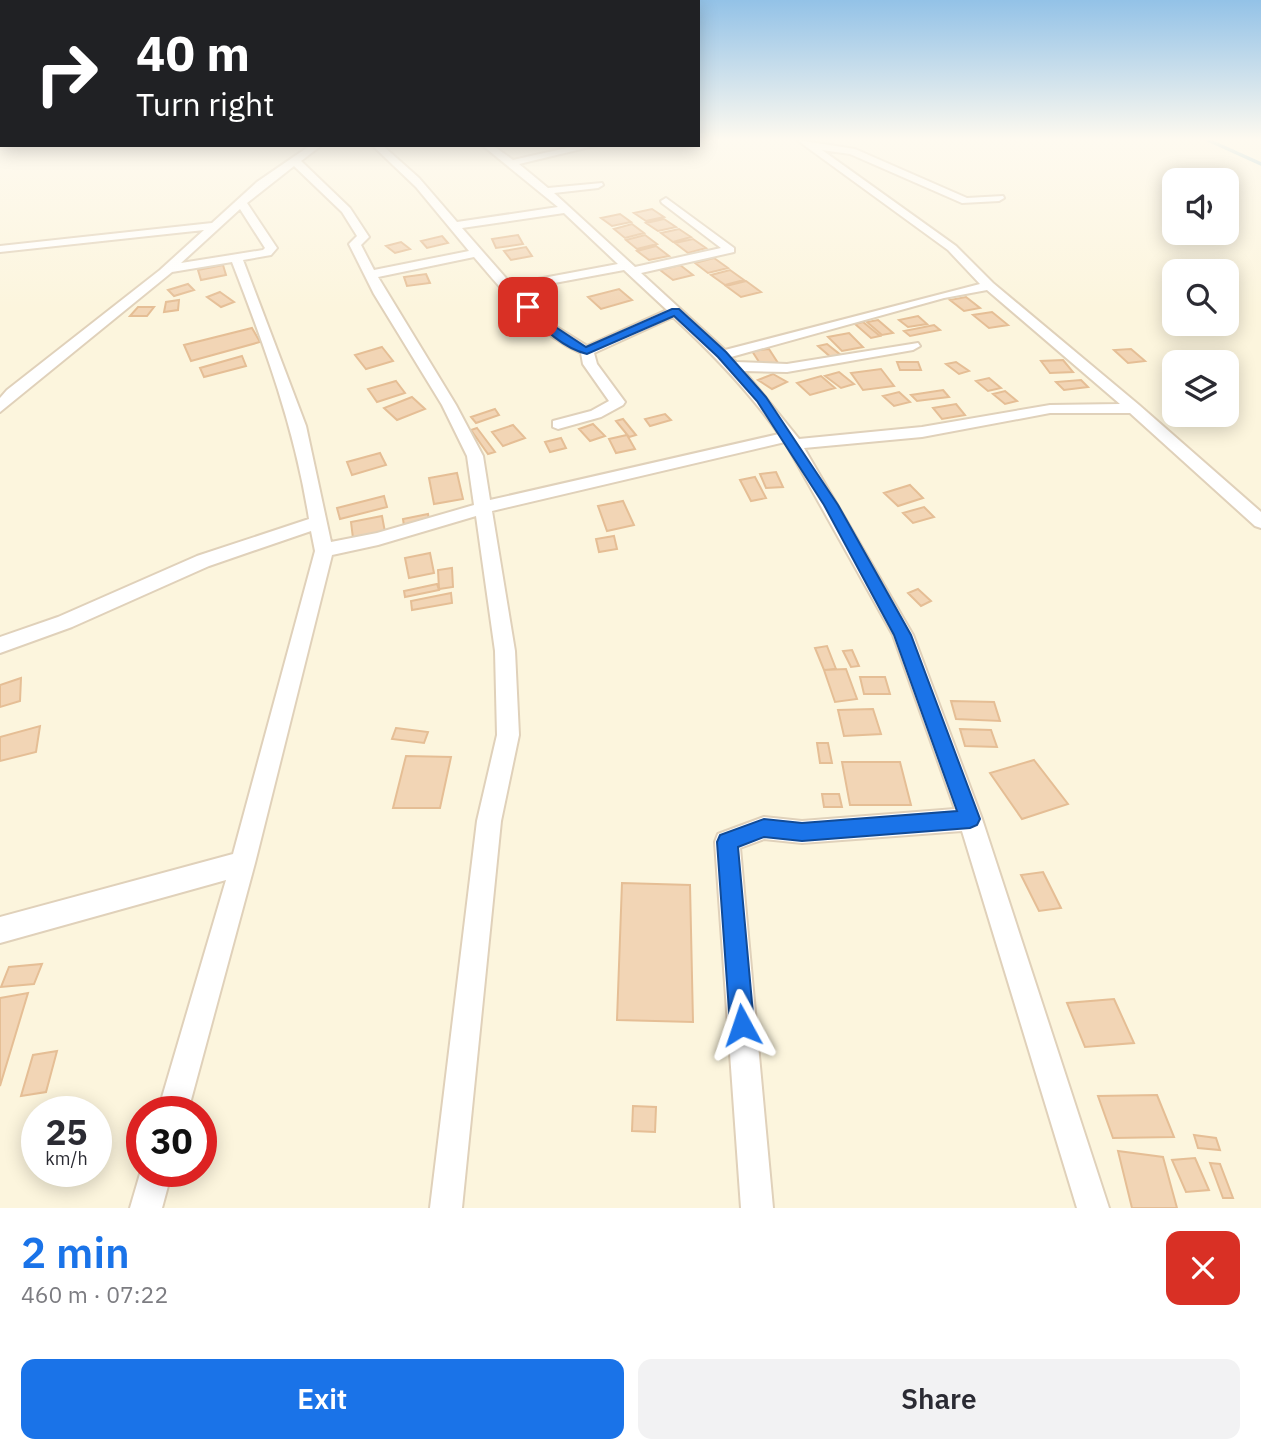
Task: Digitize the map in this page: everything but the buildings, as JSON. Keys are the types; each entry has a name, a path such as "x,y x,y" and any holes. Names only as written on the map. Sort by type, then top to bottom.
{"street":[{"path":"0,408 12,393 169,269 249,196"},
{"path":"332,196 346,210 363,237 355,244 370,275 449,405 475,456 505,651 508,735 489,821 446,1208"},
{"path":"430,196 509,288 547,326 579,349 587,351 675,311"},
{"path":"551,196 727,360 791,440 903,635 970,819 1093,1208"},
{"path":"885,196 953,248 989,286 1134,408 1261,522"},
{"path":"955,196 966,201 999,198"},
{"path":"509,288 730,250 666,201"},
{"path":"169,269 261,255 271,248 242,202"},
{"path":"456,226 566,209"},
{"path":"0,249 214,226"},
{"path":"370,275 479,252"},
{"path":"177,1096 243,863 324,551 316,523 306,452 272,346 236,258"},
{"path":"727,360 943,295 989,286"},
{"path":"727,360 787,368 913,346"},
{"path":"558,424 596,414 618,402 590,364 587,351"},
{"path":"324,551 352,542 378,539 485,508 791,440 922,432 1050,409 1134,408"},
{"path":"0,645 65,622 203,561 316,523"},
{"path":"757,1208 727,842 764,828 802,832 970,819"},
{"path":"0,930 243,863"},
{"path":"146,1208 152,1187"}],"route":[{"path":"528,307 547,326 579,349 587,351 675,311 722,355 762,399 789,436 831,505 903,635 970,819 802,832 764,828 727,842 742,1025"}]}
